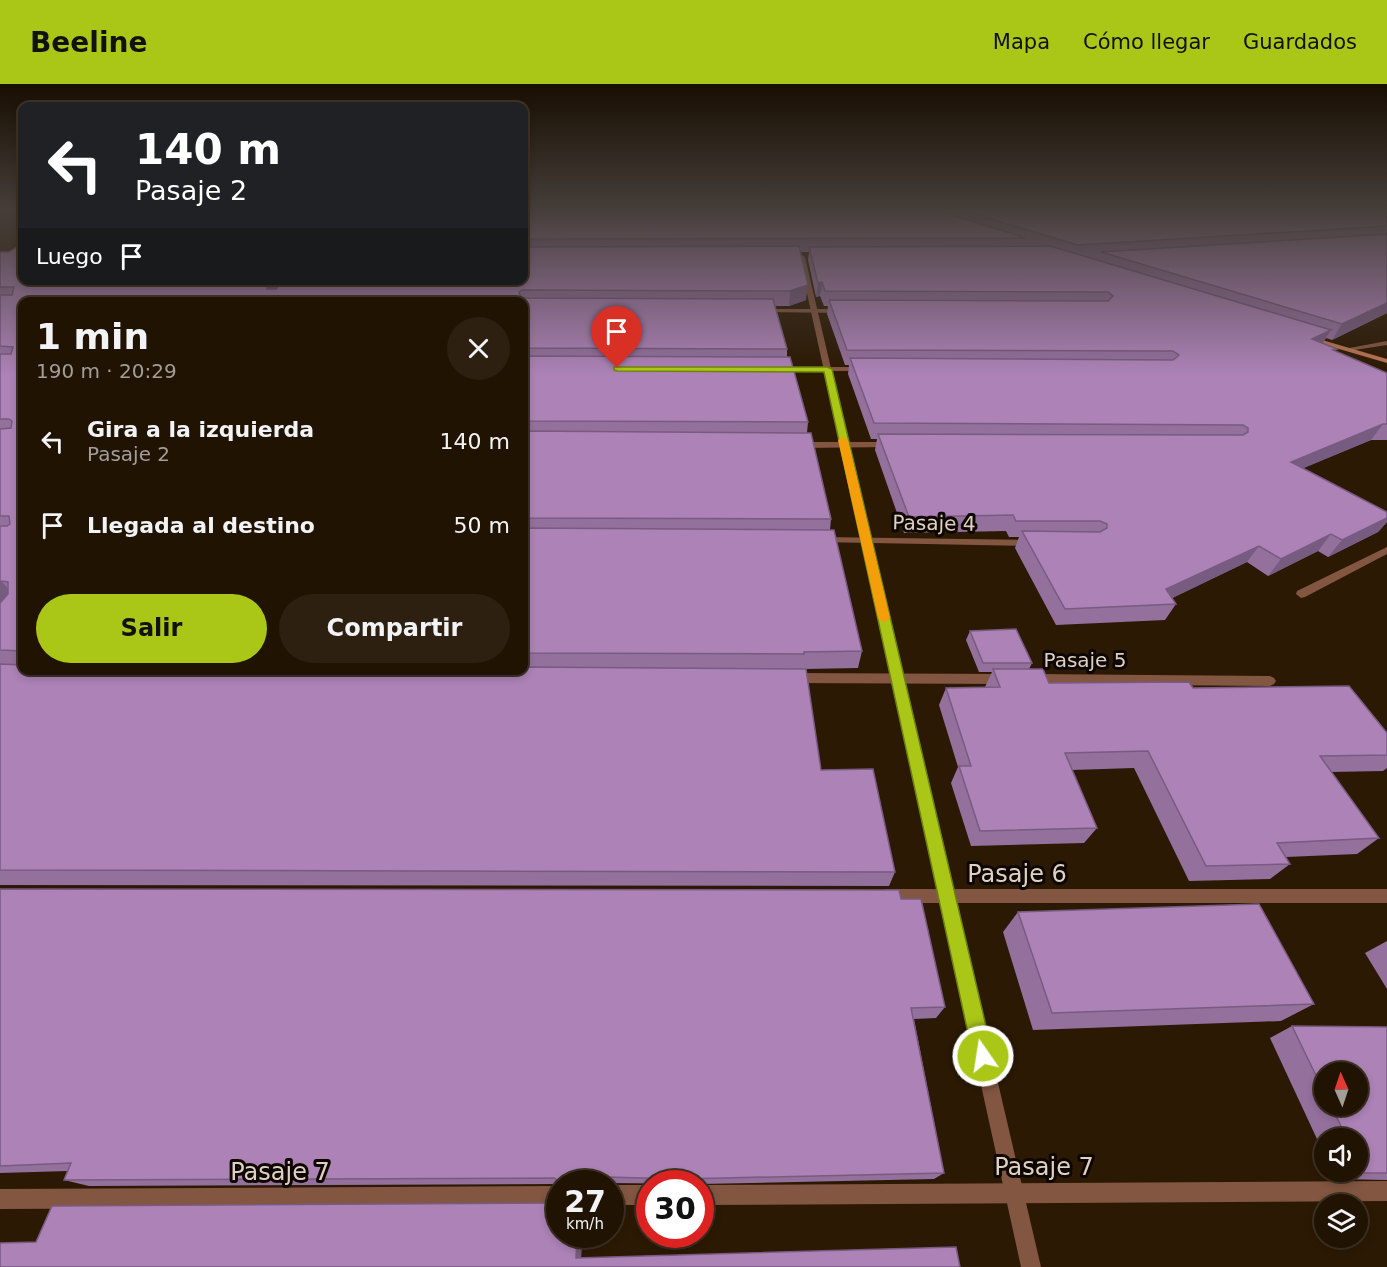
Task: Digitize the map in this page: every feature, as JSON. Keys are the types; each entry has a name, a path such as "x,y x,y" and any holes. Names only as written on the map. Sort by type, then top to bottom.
{"street":[{"path":"803,264 1031,1267"},
{"path":"756,310 850,311"},
{"path":"1302,335 1387,361"},
{"path":"1348,349 1387,343"},
{"path":"769,369 874,369"},
{"path":"785,445 903,445"},
{"name":"Pasaje 4","path":"807,540 1045,543"},
{"path":"1301,594 1387,550"},
{"name":"Pasaje 5","path":"778,678 1270,681"},
{"name":"Pasaje 6","path":"875,896 1387,896"},
{"name":"Pasaje 7","path":"714,1195 1387,1191"},
{"name":"Pasaje 7","path":"0,1199 546,1196"}],"building":[{"path":"0,264 18,264 18,285 268,285 267,289 276,289 279,285 528,285 528,264 803,264 808,285 790,291 522,290 519,292 521,297 18,297 18,651 0,650 0,603 8,594 8,582 0,582 0,526 10,524 9,516 0,516 0,429 11,428 12,421 0,419 0,354 11,354 13,347 0,346 0,295 12,295 14,287 0,287"},
{"path":"813,264 1111,264 1331,330 1312,339 1387,373 1387,424 1291,462 1387,512 1387,518 1342,540 1331,534 1281,559 1259,546 1166,589 1176,604 1065,609 1022,531 1100,532 1107,528 1107,524 1100,521 1016,521 1013,515 909,517 878,434 1243,435 1248,432 1248,428 1243,425 874,423 850,358 1173,360 1179,355 1173,351 847,350 829,300 1108,301 1113,296 1108,292 825,291 822,282 818,283"},
{"path":"1142,264 1387,264 1387,303 1342,324"},
{"path":"528,298 773,299 787,349 528,348"},
{"path":"528,356 790,357 808,422 528,421"},
{"path":"528,431 811,433 831,519 528,518"},
{"path":"528,528 834,530 862,651 804,652 804,654 528,653"},
{"path":"1016,629 1032,663 983,663 970,631"},
{"path":"0,664 18,665 18,675 528,675 528,667 806,669 821,770 873,769 895,872 0,870"},
{"path":"993,669 1043,669 1049,683 1189,682 1193,688 1349,686 1387,733 1387,755 1320,756 1379,838 1277,843 1290,864 1206,866 1148,751 1065,753 1097,828 980,831 959,766 971,766 946,688 1000,687"},
{"path":"0,889 899,890 901,899 921,899 945,1007 911,1008 944,1173 714,1178 714,1170 636,1170 636,1178 624,1177 624,1170 546,1170 546,1178 64,1180 71,1163 0,1166"},
{"path":"1259,904 1314,1004 1052,1013 1018,912"},
{"path":"1292,1026 1387,1027 1387,1173 1368,1173 1368,1128 1342,1128 1336,1116 1368,1116 1368,1062 1314,1062 1314,1071"},
{"path":"546,1203 546,1248 576,1248 576,1258 956,1247 960,1267 0,1267 0,1243 36,1242 52,1206"}],"slow traffic":[{"path":"843,440 884,618"}],"route":[{"path":"617,368 827,369 983,1056"}]}
